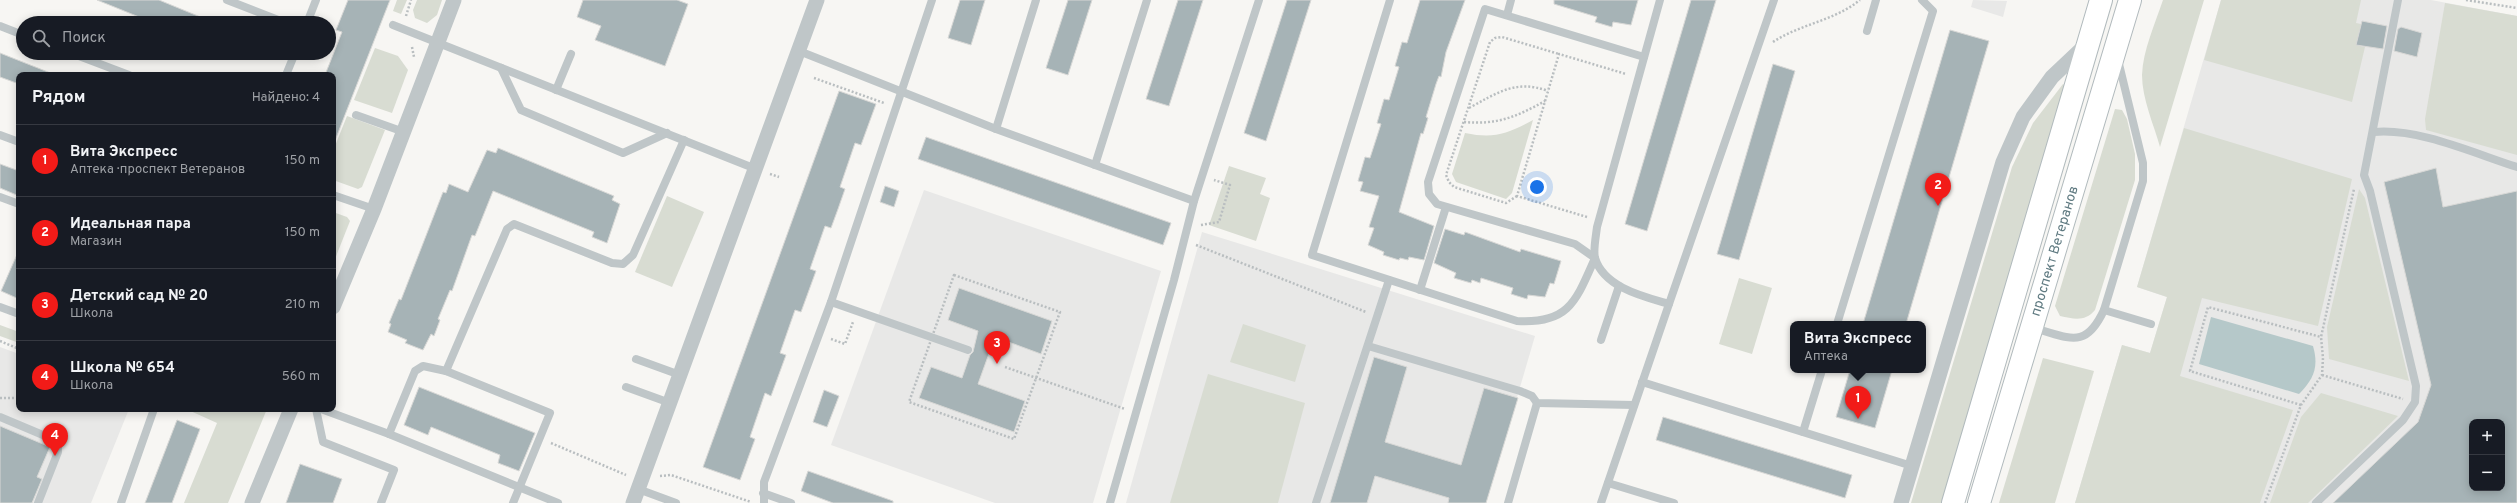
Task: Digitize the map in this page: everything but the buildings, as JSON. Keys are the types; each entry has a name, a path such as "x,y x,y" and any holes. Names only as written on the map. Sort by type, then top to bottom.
{"main road":[{"name":"проспект Ветеранов","path":"1952,503 2101,0"},
{"name":"проспект Ветеранов","path":"1978,503 2130,0"}],"street":[{"path":"336,300 374,209 454,0"},
{"path":"633,503 818,0"},
{"path":"1901,503 2003,162 2023,117 2052,77 2090,40"},
{"path":"252,503 289,412"}],"lane":[{"path":"228,0 268,16"},
{"path":"310,16 316,0"},
{"path":"764,503 764,482 831,302 932,0"},
{"path":"996,129 1036,0"},
{"path":"1095,165 1147,0"},
{"path":"1110,503 1194,201 1259,0"},
{"path":"1390,0 1312,255 1518,321 1539,322 1560,316 1574,300 1595,258 1599,221 1660,0"},
{"path":"1507,15 1511,0"},
{"path":"1601,503 1774,0"},
{"path":"1867,31 1876,0"},
{"path":"1837,321 1933,11 1922,0"},
{"path":"2316,503 2404,420 2415,402 2416,386 2370,191 2364,175 2374,132 2398,0"},
{"path":"1644,57 1485,9 1428,182 1429,194 1437,204 1574,244 1595,258 1605,273 1619,286 1637,295 1669,304"},
{"path":"393,25 756,169"},
{"path":"0,26 16,32"},
{"path":"2032,328 2073,338 2086,336 2095,329 2104,310 2143,181 2143,163 2140,148 2116,49"},
{"path":"799,51 996,129 1194,201"},
{"path":"556,90 571,54"},
{"path":"89,60 121,72"},
{"path":"287,72 292,60"},
{"path":"501,68 521,110 623,153 667,133"},
{"path":"356,114 404,132"},
{"path":"2374,132 2392,130 2427,138 2517,167"},
{"path":"0,135 16,141"},
{"path":"446,372 507,229 514,224 612,263 624,264 633,255 684,140"},
{"path":"336,196 374,209"},
{"path":"0,197 16,203"},
{"path":"1420,290 1446,207"},
{"path":"1316,503 1389,280"},
{"path":"1601,340 1619,286"},
{"path":"831,302 968,350"},
{"path":"0,307 16,313"},
{"path":"2104,310 2151,324"},
{"path":"1368,346 1520,391 1532,396 1537,403"},
{"path":"636,359 680,375"},
{"path":"389,434 415,371 423,366 446,372 550,413 513,503"},
{"path":"1803,432 1821,373"},
{"path":"1642,382 1912,466"},
{"path":"626,387 670,403"},
{"path":"1537,403 1634,405"},
{"path":"1508,503 1537,403"},
{"path":"121,503 153,412"},
{"path":"317,412 323,442 394,470 381,503"},
{"path":"329,412 520,486 558,503"},
{"path":"0,417 50,438 58,443 58,452 38,503"},
{"path":"1608,483 1674,503"},
{"path":"638,489 676,503"},
{"path":"763,493 791,503"}],"path":[{"path":"1755,55 1775,41 1834,16 1860,0"},
{"path":"2466,0 2517,8"},
{"path":"1559,54 1517,196 1506,203 1454,187 1449,182 1446,175 1490,42 1495,38 1502,37 1639,77"},
{"path":"814,78 896,107"},
{"path":"1468,108 1511,88 1532,85 1548,91"},
{"path":"1464,122 1483,124 1499,122 1525,112 1545,100"},
{"path":"2265,503 2301,405 2322,375 2323,358 2321,337 2355,187 2364,175"},
{"path":"1187,229 1219,222 1230,185 1202,176"},
{"path":"1517,196 1599,221"},
{"path":"1184,241 1378,316"},
{"path":"954,275 1060,312 1036,378 1014,440 909,402 954,275"},
{"path":"2301,405 2190,371 2208,307 2321,337"},
{"path":"818,335 845,344 857,312"},
{"path":"0,341 16,347"},
{"path":"1005,367 1121,408"},
{"path":"2322,375 2415,402"},
{"path":"0,398 16,398"}],"shaded area":[{"path":"397,0 407,0 401,14 393,11"},
{"path":"417,0 442,0 437,15 427,23 415,18 413,10"},
{"path":"1973,0 2007,1 2003,17 1971,7"},
{"path":"2163,0 2204,0 2160,147 2146,103 2142,75 2147,47"},
{"path":"2221,0 2431,0 2517,16 2517,503 2075,503 2122,345 2150,353 2167,297 2137,287"},
{"path":"2221,0 2361,0 2356,23 2361,24 2356,45 2365,47 2352,102 2204,60"},
{"path":"2445,3 2517,16 2517,155 2426,130 2425,119"},
{"path":"375,48 398,56 408,70 392,113 354,100"},
{"path":"2063,84 2066,86 1942,503 1911,503 2012,167 2033,123"},
{"path":"2115,109 2122,110 2127,119 2135,154 2135,180 2095,310 2091,314 2079,319 2060,316 2055,306"},
{"path":"347,116 385,130 362,187 358,189 336,181 336,144"},
{"path":"1533,120 1512,193 1506,199 1456,182 1452,174 1465,133 1475,135 1500,134 1508,132"},
{"path":"2184,128 2352,179 2318,326 2202,298 2180,376 2293,410 2260,503 2075,503 2122,345 2150,353 2167,297 2137,287"},
{"path":"1229,166 1266,178 1260,194 1270,198 1256,241 1209,225"},
{"path":"2359,189 2365,198 2409,381 2329,359 2327,327"},
{"path":"924,190 1161,271 1093,503 995,503 831,445"},
{"path":"667,196 704,212 672,287 635,272"},
{"path":"336,213 347,217 350,221 336,256"},
{"path":"1202,232 1535,336 1486,503 1126,503"},
{"path":"1739,278 1772,288 1752,354 1719,344"},
{"path":"2211,317 2313,346 2315,353 2315,366 2312,378 2299,394 2199,364"},
{"path":"1243,324 1306,345 1295,382 1230,362"},
{"path":"0,325 16,331 16,342 0,336"},
{"path":"0,347 16,353 16,412 128,412 91,503 0,503"},
{"path":"2043,358 2094,371 2055,503 1999,503"},
{"path":"1208,374 1305,403 1278,503 1170,503"},
{"path":"2321,393 2398,416 2308,503 2270,503 2301,417"},
{"path":"193,412 266,412 228,503 184,503 217,423"}],"place":[{"name":"Идеальная пара","path":"1938,206"},
{"name":"Детский сад № 20","path":"997,364"},
{"name":"Вита Экспресс","path":"1858,419"},
{"name":"Школа № 654","path":"55,456"}]}
